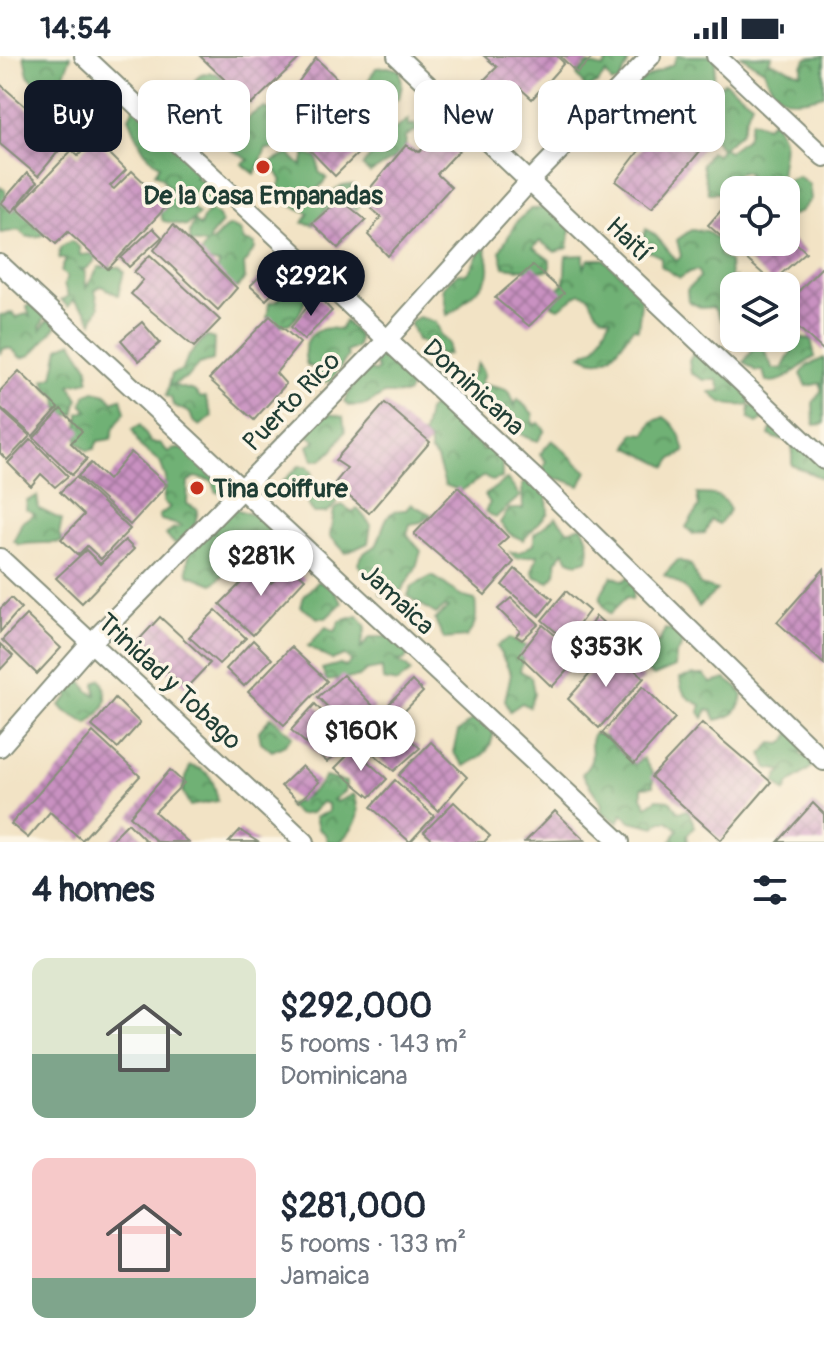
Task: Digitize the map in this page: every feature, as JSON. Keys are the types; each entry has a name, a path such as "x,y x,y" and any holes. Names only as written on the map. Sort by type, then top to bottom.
{"street":[{"name":"Dominicana","path":"84,56 538,481 824,761"},
{"name":"Haití","path":"397,56 824,460"},
{"name":"Puerto Rico","path":"0,747 91,643 387,340 530,181 651,56"},
{"path":"716,56 824,157"},
{"name":"Jamaica","path":"0,264 620,842"},
{"name":"Trinidad y Tobago","path":"0,558 305,842"}],"green space":[{"path":"24,56 71,56 60,80 33,80 28,75"},
{"path":"611,56 624,56 628,64 620,80 610,80 606,73 600,80 580,80 577,75 588,64 603,68"},
{"path":"677,56 713,56 716,60 714,80 642,80 673,64"},
{"path":"740,56 772,56 768,62 802,73 802,65 807,58 824,56 824,95 803,100 786,99 774,90 764,70"},
{"path":"376,68 400,70 402,85 399,98 398,80 369,80"},
{"path":"218,74 224,80 195,80 201,75"},
{"path":"725,83 752,103 741,132 725,145"},
{"path":"137,102 138,137 129,117"},
{"path":"266,108 266,149 255,174 242,164 249,160 235,152 250,152 250,117"},
{"path":"409,119 408,126 414,124 414,132 406,137 405,152 370,173 362,166 375,152 398,152 398,127"},
{"path":"752,120 766,126 774,120 784,145 780,176 748,176 749,173 741,171 736,176 720,176 720,192 708,193 702,164 710,152 725,152 725,149 729,151 747,138"},
{"path":"146,152 183,152 200,171 195,177 201,181 203,176 215,184 215,207 203,206 197,196 187,200 199,214 187,226 163,221 154,197 172,188 155,173 160,165"},
{"path":"289,154 302,166 305,154 318,158 319,172 327,178 312,199 321,193 326,201 337,188 353,185 349,194 359,203 358,208 355,210 347,203 322,214 314,225 303,223 309,213 272,197 282,181 271,162"},
{"path":"800,177 809,184 811,199 800,212"},
{"path":"0,187 5,190 6,198 52,231 27,237 19,230 0,233"},
{"path":"550,208 570,229 568,248 555,252 540,241 533,248 550,260 550,270 504,267 500,251 517,221 531,209"},
{"path":"210,210 218,215 222,223 208,243 230,226 240,230 244,241 255,244 255,249 244,264 245,278 237,288 214,275 220,264 197,260 206,244 190,242 194,221 200,227"},
{"path":"646,229 677,261 681,256 677,240 691,230 707,231 720,242 719,255 729,261 730,272 720,272 720,318 713,307 702,308 688,301 687,290 700,277 698,270 680,278 661,266 661,257 648,251 642,243"},
{"path":"71,241 79,247 80,255 94,254 95,261 86,269 80,269 85,272 86,288 99,267 119,267 124,272 118,295 101,286 95,290 99,307 92,322 86,311 73,300 68,307 61,300 68,296 64,285 67,277 61,271 66,259 59,259 60,247"},
{"path":"484,245 489,268 487,278 447,315 443,287 458,273 466,274"},
{"path":"584,255 584,268 589,259 604,259 642,294 638,329 633,328 606,359 581,355 596,347 611,318 599,314 589,296 580,293 559,308 545,296 562,285 566,256"},
{"path":"300,288 307,291 294,320 283,325 267,319 269,303 278,301 283,291"},
{"path":"30,304 45,317 41,330 47,321 53,320 56,327 31,355 21,358 12,349 4,348 0,353 0,315 12,313 17,317 26,314 30,317 27,307"},
{"path":"419,317 436,322 442,337 449,343 449,354 440,355 435,347 417,340 410,322"},
{"path":"345,321 359,336 357,347 346,352 348,356 331,381 321,382 320,370 307,365 305,348 317,331 340,330"},
{"path":"206,336 214,339 213,360 199,364 189,376 172,385 205,397 212,416 200,426 193,421 190,413 173,405 171,398 166,396 172,374 183,370 187,358"},
{"path":"800,338 811,339 815,357 780,380 766,381 763,371 756,371 744,362 751,352 765,352 773,369 782,369 791,352 800,352"},
{"path":"72,342 88,367 89,381 70,385 78,399 74,415 66,415 58,408 57,396 47,389 44,380 53,377 59,348"},
{"path":"395,350 418,374 407,394 384,394 366,405 348,406 344,401 365,368 376,372 375,362 383,351"},
{"path":"693,354 705,357 750,394 749,405 728,404 714,397 710,392 721,391 717,380 704,380 691,373 689,361"},
{"path":"824,358 824,424 814,425 813,403 821,391 821,383 807,386 801,374 807,366"},
{"path":"478,363 484,374 480,384 504,389 510,393 515,405 518,399 533,414 533,425 539,423 545,430 538,441 516,431 466,383 465,376 472,375"},
{"path":"94,391 106,394 113,402 121,398 125,412 114,428 111,439 98,441 94,449 88,451 77,442 79,413 88,411 82,405 86,395"},
{"path":"446,394 485,442 480,446 482,450 494,445 502,461 502,478 491,481 484,476 461,491 445,485 437,459 430,451 430,442 423,436 428,411"},
{"path":"750,406 765,407 824,461 824,479 792,465 792,440 769,435 771,429 780,424 766,417 757,423 749,418"},
{"path":"330,414 343,417 345,431 333,450 321,460 313,460 308,446 316,441 307,435 315,421"},
{"path":"664,417 678,432 685,452 672,459 667,467 628,447 634,433 646,434 652,422"},
{"path":"140,425 151,443 160,443 168,452 187,450 209,473 223,472 232,480 229,496 216,492 213,481 195,477 188,482 187,504 198,510 192,539 188,543 174,543 166,535 181,526 161,520 159,516 170,507 163,502 166,478 160,462 140,446 132,429"},
{"path":"552,440 587,471 580,486 562,479 546,481 548,513 523,540 510,534 500,523 509,509 523,509 522,485 537,473 540,474 546,461 540,454"},
{"path":"299,466 307,466 312,471 313,491 316,486 327,482 334,492 337,503 327,513 314,513 307,503 312,496 302,497 280,490 281,483"},
{"path":"507,479 520,496 495,518 485,511 490,503 485,495"},
{"path":"697,494 717,496 730,510 719,524 711,520 705,533 693,534 686,527 699,507"},
{"path":"37,496 39,509 62,520 59,535 63,542 19,545 14,541 22,522 35,514 26,509 27,501"},
{"path":"411,504 432,515 410,524 407,535 421,551 415,570 396,598 388,598 380,594 383,577 363,571 358,564 365,553 376,546 388,517 398,510 406,510"},
{"path":"342,505 353,512 357,508 371,525 368,543 346,553 330,536 334,510"},
{"path":"233,508 250,514 269,515 291,536 288,558 278,577 261,573 253,559 213,584 188,574 194,543 207,527"},
{"path":"556,517 568,531 582,526 589,551 587,560 577,563 569,560 564,551 556,562 556,573 549,582 536,577 532,571 538,555 516,558 510,552 520,552 534,544 534,534"},
{"path":"678,560 691,565 700,585 717,590 699,607 684,587 664,575"},
{"path":"630,575 635,586 632,600 627,597 610,614 602,603 602,591 612,576 624,581"},
{"path":"432,576 458,594 475,600 475,620 466,637 444,639 435,620 448,608 436,614 408,596 411,587"},
{"path":"318,581 333,588 342,603 326,618 318,618 301,607 304,596"},
{"path":"358,616 366,627 360,650 370,637 396,633 410,647 405,660 397,661 411,672 397,683 383,680 382,668 366,671 359,677 327,681 322,669 340,664 346,667 352,661 344,655 332,660 308,646 326,627 335,632 340,621"},
{"path":"673,622 677,623 682,640 675,667 654,676 647,672 645,663 652,641 659,643 665,629 672,631 670,626"},
{"path":"510,638 526,646 520,671 531,677 534,693 529,707 522,703 510,711 505,700 511,674 497,646"},
{"path":"704,675 711,683 726,679 738,688 743,696 737,710 716,720 712,711 707,710 703,718 699,712 701,705 685,695 682,688 680,678"},
{"path":"101,679 106,693 105,704 88,724 60,705 69,697 67,687 75,680 83,682 88,691 96,695 95,683"},
{"path":"481,712 495,726 492,741 483,755 464,766 453,752 458,732"},
{"path":"271,717 293,736 285,745 272,751 261,742 259,731"},
{"path":"791,730 807,751 797,752 803,756 815,751 816,764 789,784 785,792 775,783 784,771 768,768 762,754 772,743 782,744"},
{"path":"594,733 605,737 634,764 643,758 653,774 653,786 642,787 642,797 647,806 657,799 670,800 678,812 688,810 695,826 687,835 688,842 671,842 678,829 668,821 661,821 655,827 631,821 622,814 618,823 601,811 602,804 582,774 591,761"},
{"path":"190,766 203,770 211,778 218,801 190,806 182,791"},
{"path":"325,777 346,782 345,791 333,800 337,802 354,794 358,809 356,821 340,842 328,842 325,834 318,829 315,817 328,812 328,804 322,802 311,813 298,815 287,805 309,794"}],"building":[{"path":"200,56 302,56 277,80 266,80 266,91 251,105 250,80 225,80"},
{"path":"484,56 557,56 564,63 549,80 538,80 538,92 532,99 522,90 522,80 484,80 497,67"},
{"path":"560,56 594,56 577,73"},
{"path":"316,58 339,80 300,80"},
{"path":"0,84 24,105 24,152 58,152 38,176 0,144"},
{"path":"406,145 414,152 458,152 437,174 451,187 388,256 368,235 381,217 361,199"},
{"path":"70,152 78,156 82,152 108,152 126,170 110,186 114,189 132,171 168,205 108,269 68,232 56,244 17,208"},
{"path":"312,152 359,152 335,176"},
{"path":"638,152 699,152 652,208 616,181"},
{"path":"27,173 37,182 12,212 1,203"},
{"path":"340,199 366,220 338,248 312,223"},
{"path":"720,212 720,236 708,225"},
{"path":"173,225 237,288 218,310 154,250"},
{"path":"153,228 162,237 129,267 121,258"},
{"path":"800,247 806,252 783,272 761,272 743,256 800,256"},
{"path":"150,255 220,320 194,347 131,294 143,280 134,272"},
{"path":"278,259 292,273 266,300 250,286"},
{"path":"533,265 564,293 529,326 495,298"},
{"path":"821,268 824,270 824,351 800,329 800,290"},
{"path":"317,295 332,311 304,340 291,327"},
{"path":"270,316 300,343 276,373 286,384 254,420 209,379"},
{"path":"142,322 160,343 139,361 121,340"},
{"path":"19,371 58,408 33,436 0,407 0,391"},
{"path":"385,403 430,442 369,513 334,484 347,468 335,460"},
{"path":"0,409 30,436 7,460 0,453"},
{"path":"61,409 82,431 71,443 87,459 72,475 34,438"},
{"path":"31,439 68,476 55,487 41,474 31,486 8,463"},
{"path":"131,452 167,485 130,525 78,476 91,463 108,480"},
{"path":"76,477 130,529 101,559 87,546 78,555 61,539 84,515 60,492"},
{"path":"458,487 508,537 498,546 514,562 485,595 414,534"},
{"path":"125,540 134,549 82,603 56,578 86,550 100,564"},
{"path":"290,566 305,579 253,635 220,604 255,569 271,583"},
{"path":"515,569 553,599 539,616 502,585"},
{"path":"824,569 824,664 777,622"},
{"path":"566,591 589,611 578,626 586,632 596,616 607,626 583,655 542,620"},
{"path":"11,598 21,608 0,632 0,609"},
{"path":"511,598 539,624 522,640 516,636 520,631 498,609"},
{"path":"216,610 246,638 219,664 189,637"},
{"path":"26,615 61,648 37,674 2,640"},
{"path":"160,617 210,663 186,688 136,643"},
{"path":"543,625 580,656 552,687 519,655"},
{"path":"253,640 272,659 244,686 226,669"},
{"path":"0,644 13,656 0,670"},
{"path":"291,647 327,681 284,725 248,692"},
{"path":"613,651 644,678 599,728 568,699"},
{"path":"343,675 375,708 353,734 318,697"},
{"path":"412,681 423,692 397,719 384,709"},
{"path":"643,686 675,718 634,764 602,733"},
{"path":"115,698 140,723 118,748 92,726"},
{"path":"315,704 351,743 327,762 291,730"},
{"path":"380,713 420,748 394,771 356,739"},
{"path":"702,723 771,782 721,840 651,777"},
{"path":"93,732 140,776 82,840 50,812 28,838 11,824"},
{"path":"431,742 467,777 438,811 399,775"},
{"path":"354,749 387,779 370,797 335,768"},
{"path":"302,766 319,782 299,802 281,786"},
{"path":"170,770 184,783 155,812 188,842 157,842 130,816"},
{"path":"395,780 434,816 410,842 371,807"},
{"path":"454,802 490,836 484,842 435,842 424,832"},
{"path":"813,803 824,814 824,842 778,842"},
{"path":"555,811 585,840 525,842"},
{"path":"128,823 147,842 109,842"},
{"path":"240,830 244,833 258,842 229,842"}],"place":[{"name":"De la Casa Empanadas","path":"263,167"},
{"name":"Tina coiffure","path":"197,488"}]}
